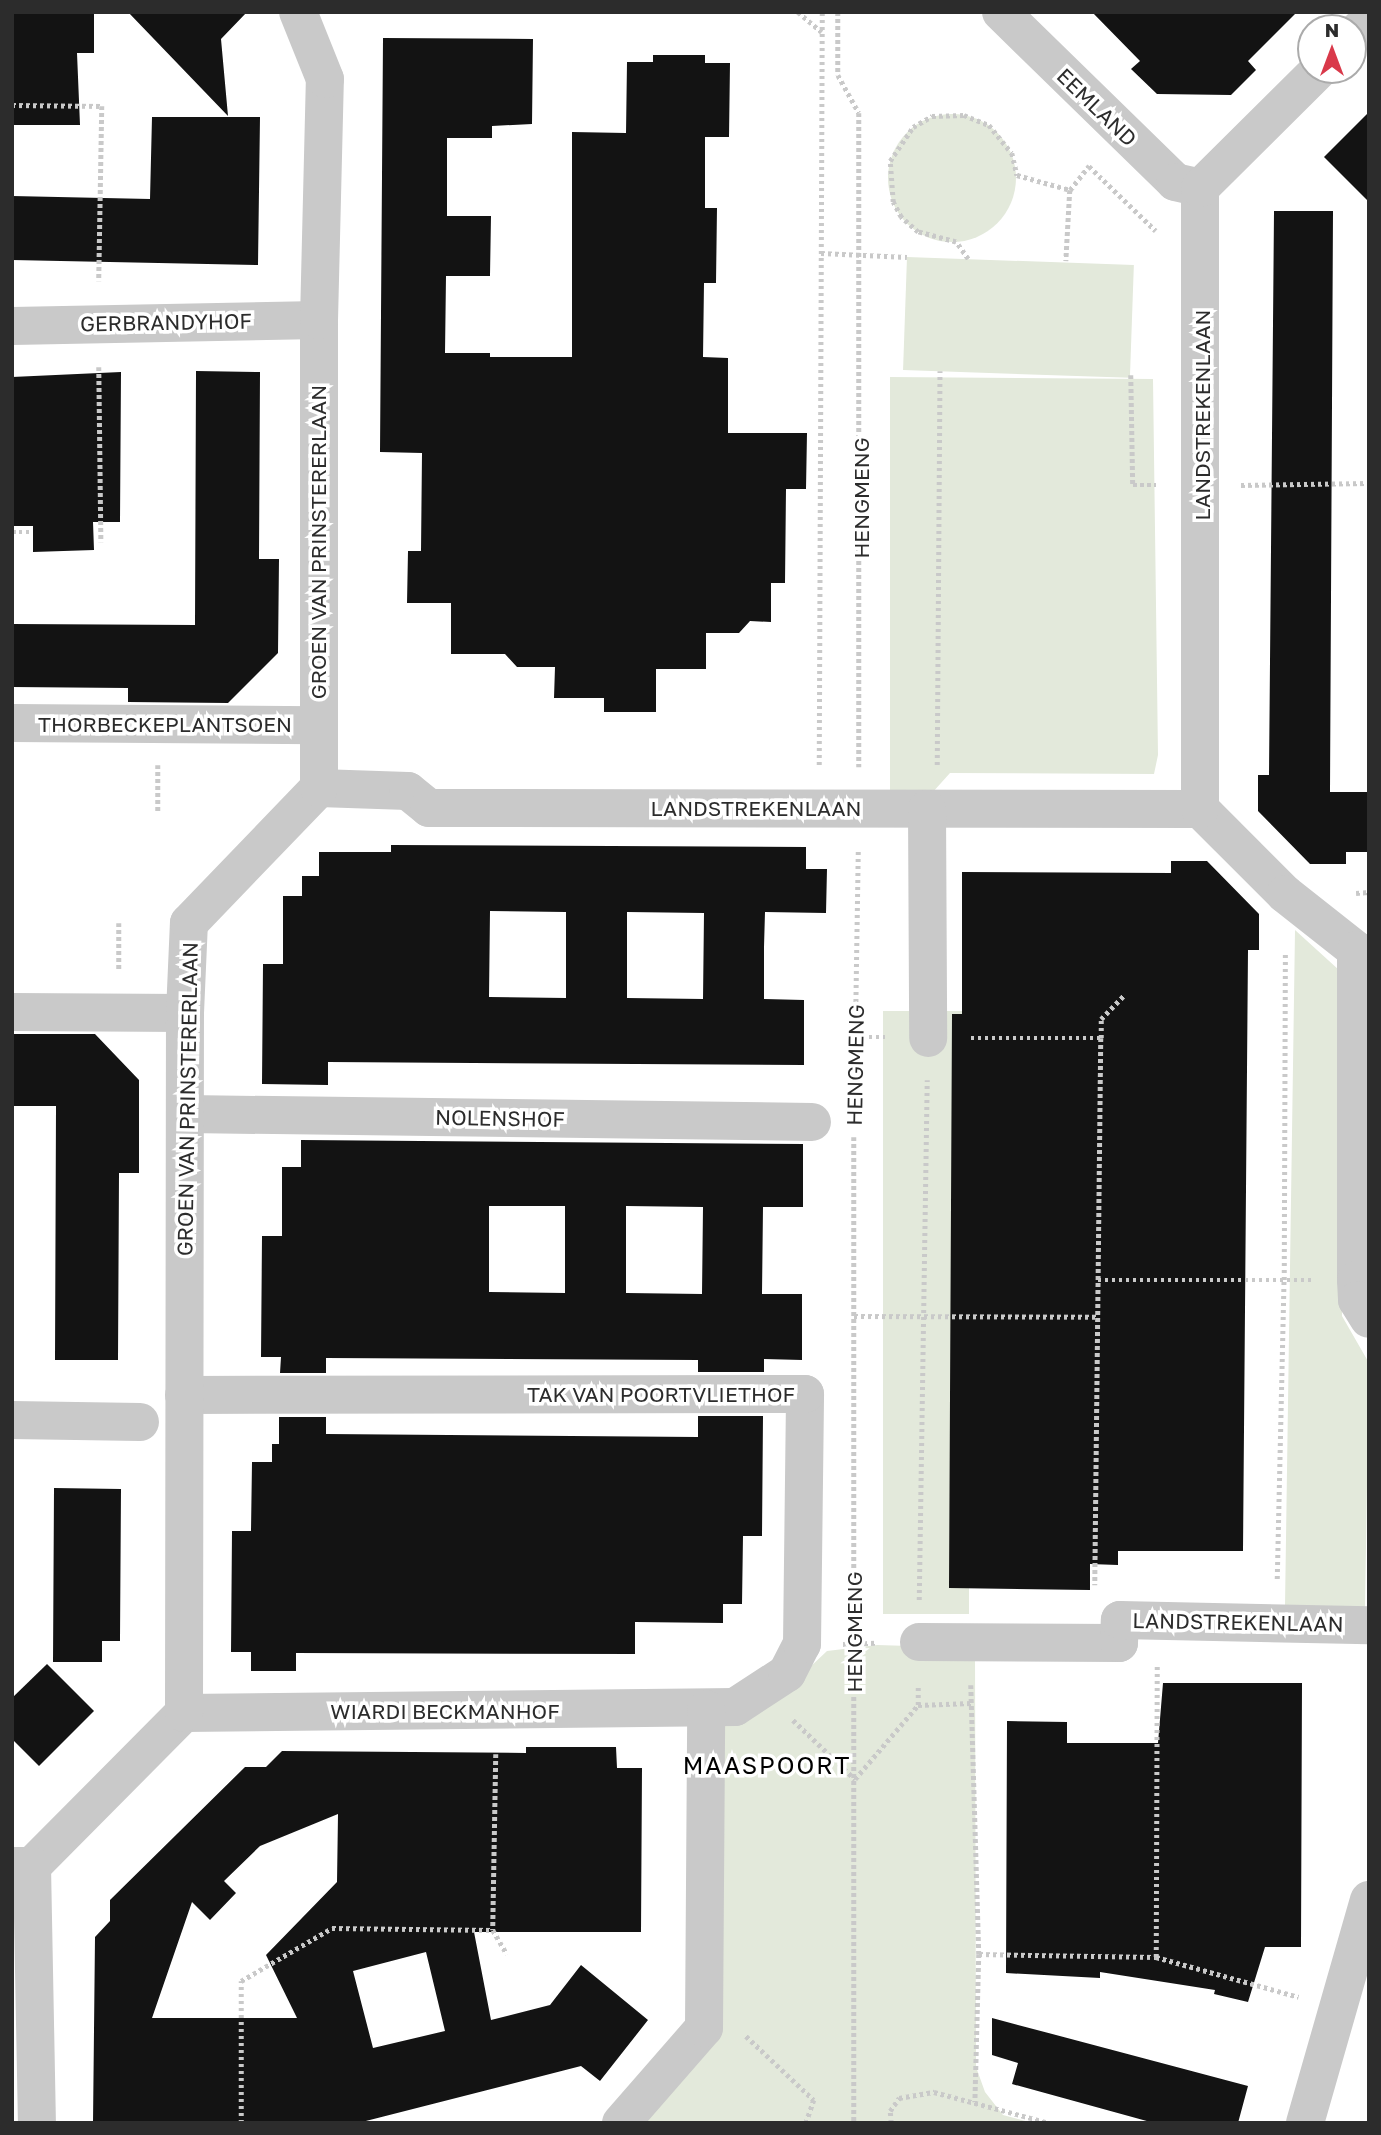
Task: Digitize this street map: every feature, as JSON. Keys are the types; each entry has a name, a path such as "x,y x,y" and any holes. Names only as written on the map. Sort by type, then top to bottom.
{"street":[{"name":"GROEN VAN PRINSTERERLAAN","path":"184,1713 187,1114 185,1013 189,923 318,788 319,320 325,79 298,12"},
{"name":"EEMLAND","path":"1000,12 1175,182 1200,188"},
{"path":"1200,188 1305,84"},
{"name":"LANDSTREKENLAAN","path":"318,788 408,791 429,808 1200,809 1200,188"},
{"name":"GERBRANDYHOF","path":"12,326 319,320"},
{"name":"THORBECKEPLANTSOEN","path":"12,723 318,725"},
{"path":"927,809 928,1038"},
{"path":"1200,809 1285,894 1362,950 1356,1280 1357,1300 1369,1319"},
{"path":"12,1013 185,1013"},
{"name":"NOLENSHOF","path":"187,1114 812,1122"},
{"name":"TAK VAN POORTVLIETHOF","path":"184,1395 805,1394 802,1644 787,1673 763,1692 735,1707 706,1709"},
{"path":"12,1420 141,1422"},
{"name":"LANDSTREKENLAAN","path":"919,1642 1119,1643 1120,1620 1369,1625"},
{"path":"621,2123 704,2028 706,1709"},
{"name":"WIARDI BECKMANHOF","path":"184,1713 706,1709"},
{"path":"37,2123 22,1866 184,1713"},
{"path":"1305,2123 1369,1900"}],"path":[{"path":"799,12 822,33"},
{"path":"819,808 822,12"},
{"name":"HENGMENG","path":"838,12 838,75 859,113 862,253 859,808 854,1111"},
{"path":"968,259 956,242 918,232 901,217 893,202 890,161 913,127 932,116 964,115 989,125 1012,153 1017,175 1070,190 1066,261"},
{"path":"821,253 907,257"},
{"path":"927,809 928,765 938,765 940,370"},
{"path":"12,532 32,532"},
{"path":"1276,1622 1284,1280 1285,894"},
{"path":"1094,1642 1101,1019 1124,995"},
{"path":"763,1692 855,1779 918,1704 928,1038 1101,1038"},
{"name":"HENGMENG","path":"853,1123 854,2123"},
{"path":"1098,1280 1284,1280"},
{"path":"854,1316 1098,1317"},
{"path":"1156,1958 1157,1620"},
{"path":"802,1644 919,1642"},
{"path":"969,1642 979,1954 975,2102"},
{"path":"918,1704 971,1703"},
{"path":"497,1711 493,1930 507,1954"},
{"path":"242,2123 242,1981 332,1928 493,1930"},
{"path":"979,1954 1156,1958 1338,2008"},
{"path":"706,1998 814,2100 806,2123"},
{"path":"891,2123 890,2111 899,2098 934,2092 1050,2123"}],"shaded area":[{"path":"952,114 976,119 997,133 1011,154 1016,178 1011,202 997,223 976,237 952,242 928,237 907,223 893,202 888,178 893,154 907,133 928,119"},
{"path":"907,257 1134,265 1130,378 903,370"},
{"path":"890,377 1153,379 1158,755 1154,774 950,773 932,793 890,792"},
{"path":"1295,930 1350,980 1342,1316 1369,1363 1365,1608 1285,1606"},
{"path":"883,1011 969,1011 969,1614 883,1614"},
{"path":"877,1645 975,1648 976,2067 985,2092 1003,2115 1033,2123 639,2123 694,2061 708,1734 773,1702 827,1651"}],"building":[{"path":"12,12 94,12 94,53 77,53 80,125 12,125"},
{"path":"128,12 247,12 221,39 228,116"},
{"path":"1092,12 1297,12 1248,61 1256,70 1231,95 1157,94 1131,69 1140,61"},
{"path":"383,38 533,39 532,124 492,126 492,138 447,138 447,216 491,216 490,276 446,276 445,353 490,353 490,357 572,357 572,132 626,133 627,62 653,62 653,55 705,55 705,63 730,63 729,137 705,137 705,208 717,208 716,283 704,283 703,357 728,358 728,433 807,433 806,489 786,489 785,583 771,583 771,622 750,621 739,633 706,633 706,669 656,669 656,712 604,712 604,698 554,698 555,667 517,667 505,654 451,654 451,603 407,603 408,551 421,551 422,453 380,452"},
{"path":"1369,112 1369,202 1324,157"},
{"path":"152,117 260,117 258,265 12,260 12,196 150,199"},
{"path":"1274,211 1333,211 1330,792 1369,792 1369,852 1346,852 1346,864 1310,864 1258,811 1258,775 1269,775"},
{"path":"196,371 260,372 259,559 279,559 278,653 228,703 128,702 128,688 12,687 12,624 195,625"},
{"path":"121,372 120,522 93,522 94,550 33,552 33,526 12,526 12,377"},
{"path":"391,845 806,847 806,869 827,869 826,913 765,912 764,947 764,999 804,1000 804,1065 328,1062 328,1085 262,1084 263,964 283,964 283,896 302,896 302,876 319,876 319,852 391,852","holes":["490,911 566,912 566,998 489,997","627,912 704,913 703,999 627,998"]},
{"path":"1171,861 1207,861 1259,914 1259,950 1248,950 1243,1551 1118,1551 1118,1565 1090,1564 1090,1590 949,1588 952,1014 962,1014 962,872 1171,873"},
{"path":"12,1034 95,1034 139,1080 139,1173 119,1173 118,1360 55,1360 56,1106 12,1106"},
{"path":"301,1140 803,1144 803,1207 763,1207 762,1294 802,1294 802,1360 764,1359 764,1372 698,1372 698,1360 326,1358 326,1373 280,1373 281,1357 261,1357 262,1236 282,1236 282,1167 301,1167","holes":["489,1206 565,1206 565,1293 489,1292","626,1206 703,1207 702,1294 626,1293"]},
{"path":"698,1416 763,1416 762,1536 743,1536 742,1604 723,1604 723,1623 635,1622 635,1654 296,1653 296,1671 251,1671 251,1652 231,1652 232,1531 251,1531 252,1462 272,1462 272,1444 279,1444 279,1417 326,1417 326,1434 698,1437"},
{"path":"54,1488 121,1489 120,1641 102,1641 102,1662 53,1662"},
{"path":"47,1664 94,1711 39,1766 12,1739 12,1698"},
{"path":"1163,1683 1302,1683 1301,1947 1265,1947 1248,2002 1214,1994 1215,1990 1100,1972 1100,1978 1006,1973 1007,1721 1067,1722 1067,1743 1158,1743"},
{"path":"526,1747 616,1747 617,1768 642,1768 641,1932 474,1932 491,2020 550,2005 581,1965 648,2020 600,2081 581,2066 358,2123 93,2123 95,1937 110,1921 110,1900 245,1767 266,1767 282,1751 526,1753","holes":["338,1814 337,1882 266,1955 297,2018 152,2018 192,1902 210,1920 236,1893 224,1881 260,1846","426,1952 445,2031 373,2048 353,1971"]},
{"path":"992,2018 1248,2086 1238,2123 1154,2123 1012,2084 1018,2063 992,2055"}],"district":[{"name":"MAASPOORT","path":"767,1765"}]}
